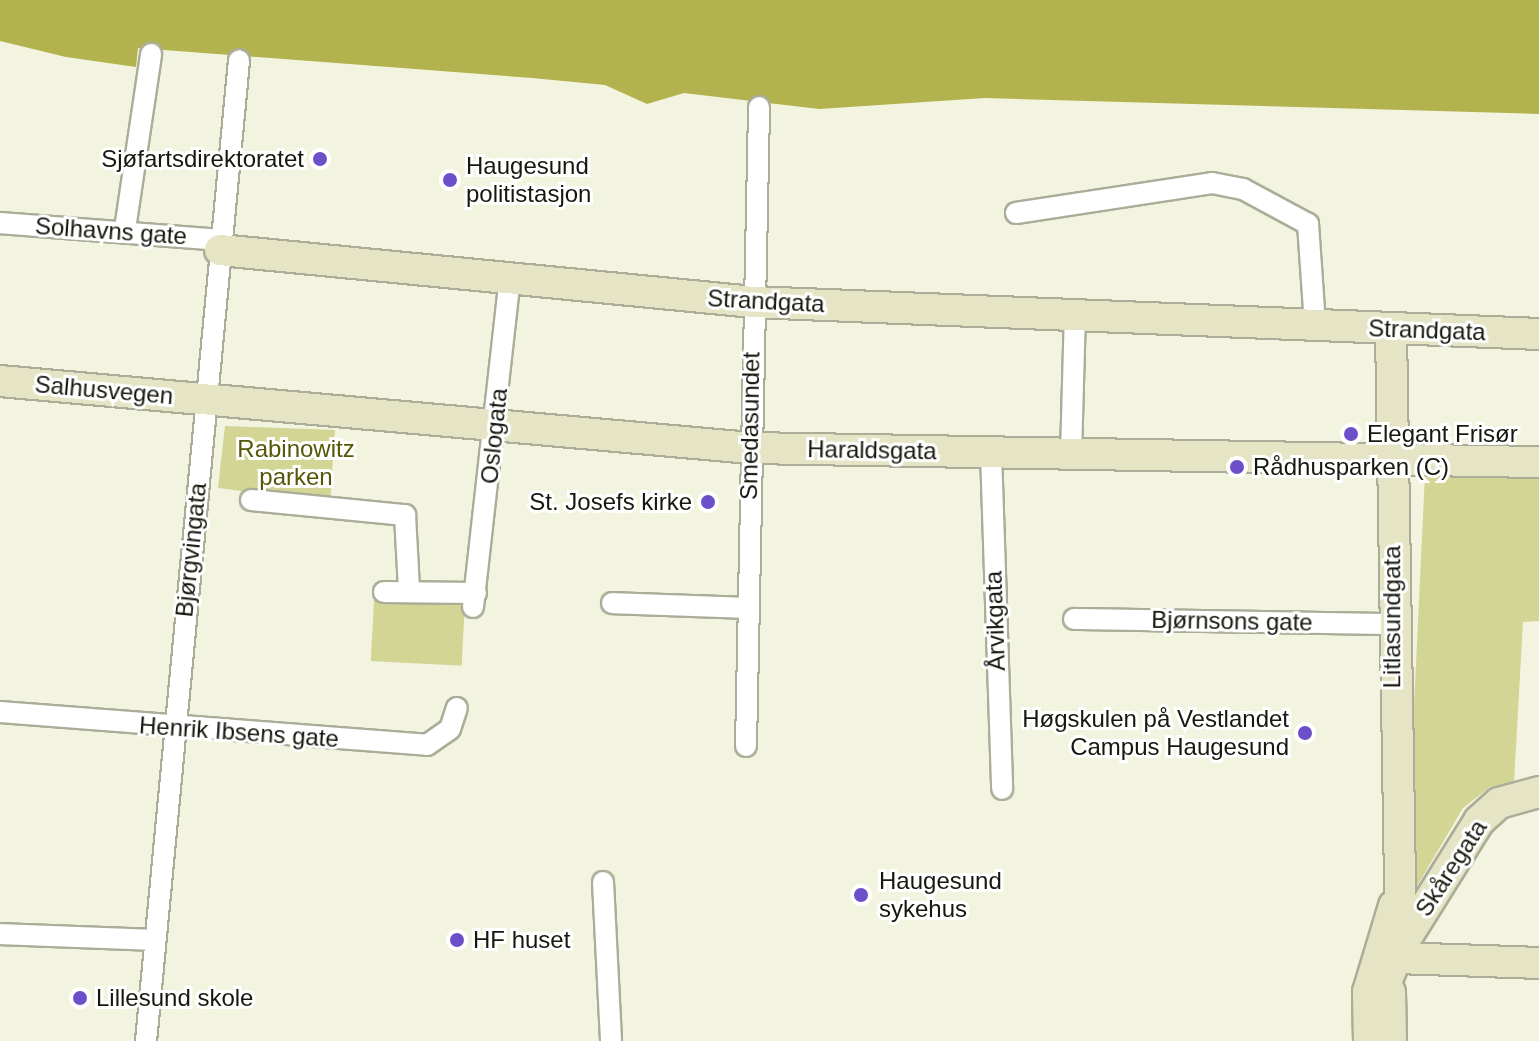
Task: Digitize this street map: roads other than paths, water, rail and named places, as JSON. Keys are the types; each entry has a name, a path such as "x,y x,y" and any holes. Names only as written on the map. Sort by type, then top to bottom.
{"street":[{"path":"125,229 151,54"},
{"name":"Bjørgvingata","path":"146,1041 153,940 239,60"},
{"name":"Smedasundet","path":"746,746 746,608 759,107"},
{"path":"1016,213 1212,183 1243,189 1308,224 1315,325"},
{"name":"Solhavns gate","path":"0,223 125,229 220,245"},
{"name":"Strandgata","path":"220,245 510,279 753,302 1539,334"},
{"name":"Oslogata","path":"409,588 475,600 510,279"},
{"path":"1071,455 1075,314"},
{"name":"Litlasundgata","path":"1377,1034 1396,959 1391,329"},
{"name":"Salhusvegen","path":"0,381 208,399"},
{"name":"Haraldsgata","path":"208,399 750,448 1391,462 1539,462"},
{"name":"Årvikgata","path":"991,452 1002,789"},
{"path":"251,500 405,515 409,588 384,592"},
{"path":"612,603 746,608"},
{"name":"Bjørnsons gate","path":"1074,619 1391,624"},
{"name":"Henrik Ibsens gate","path":"0,712 174,728 427,745 450,729 457,708"},
{"name":"Skåregata","path":"1396,959 1479,821 1499,803 1539,792"},
{"path":"603,882 611,1041"},
{"name":"Litlasundgata","path":"1377,1034 1372,970 1395,904"},
{"path":"0,934 153,940"},
{"path":"1396,959 1539,963"}],"place":[{"name":"Sjøfartsdirektoratet","path":"320,159"},
{"name":"Haugesund politistasjon","path":"450,180"},
{"name":"Elegant Frisør","path":"1351,434"},
{"name":"Rådhusparken (C)","path":"1237,467"},
{"name":"St. Josefs kirke","path":"708,502"},
{"name":"Høgskulen på Vestlandet Campus Haugesund","path":"1305,733"},
{"name":"Haugesund sykehus","path":"861,895"},
{"name":"HF huset","path":"457,940"},
{"name":"Lillesund skole","path":"80,998"}],"park label":[{"name":"Rabinowitz parken","path":"296,463"}]}
